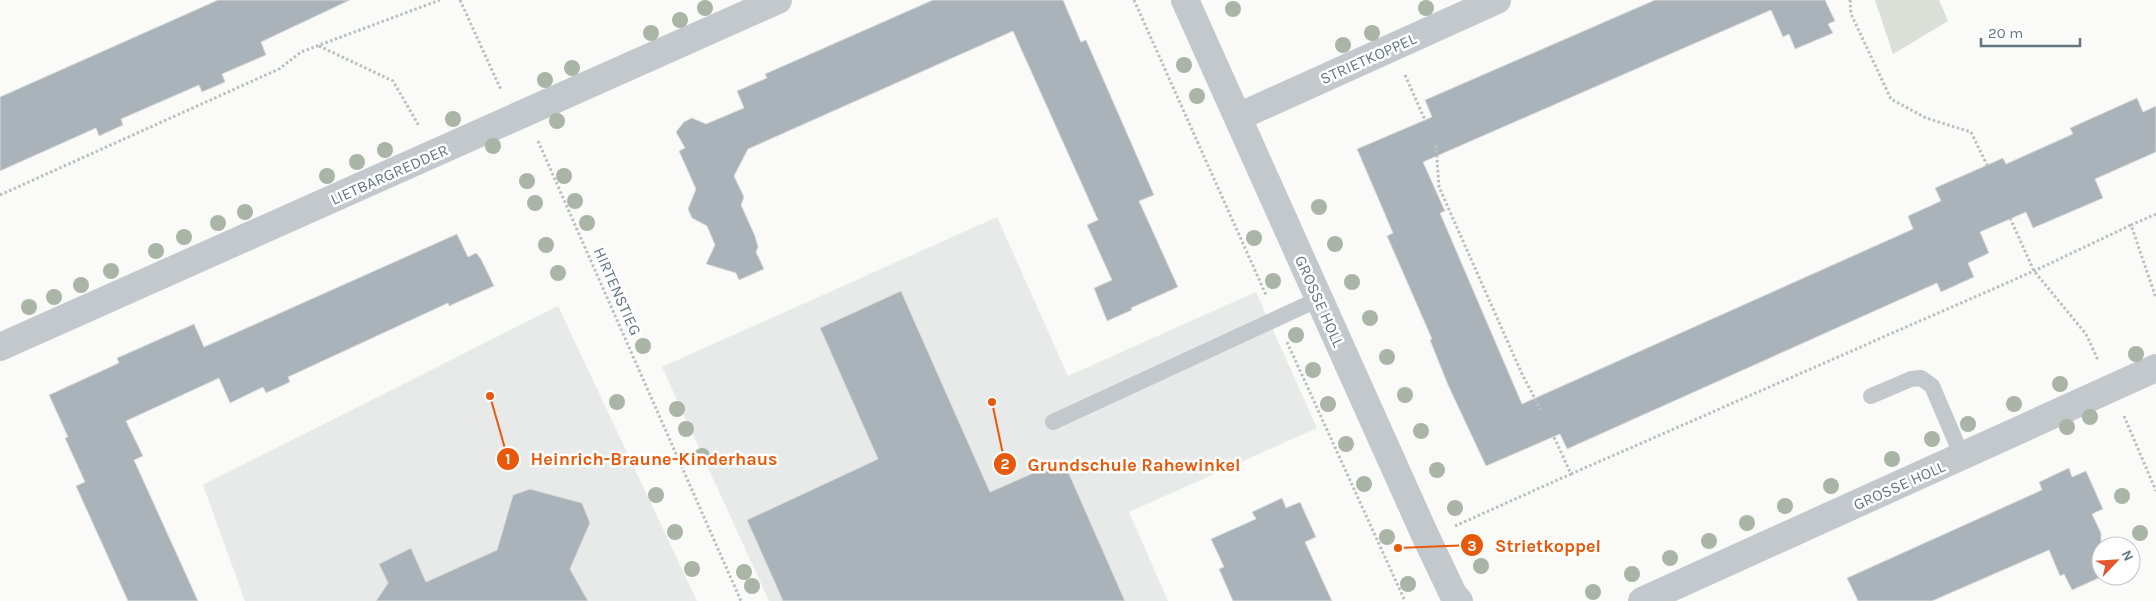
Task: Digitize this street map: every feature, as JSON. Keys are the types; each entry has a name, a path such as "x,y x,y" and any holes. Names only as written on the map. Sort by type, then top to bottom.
{"street":[{"name":"LIETBARGREDDER","path":"0,347 778,0"},
{"name":"GROSSE HOLL","path":"1185,0 1427,539 1458,601"},
{"name":"STRIETKOPPEL","path":"1238,117 1497,0"},
{"name":"GROSSE HOLL","path":"1642,601 2156,368"}],"lane":[{"path":"1053,422 1319,299"},
{"path":"1871,396 1911,379 1921,378 1932,386 1962,456"}],"path":[{"path":"0,195 279,70 302,52 440,0"},
{"name":"HIRTENSTIEG","path":"460,0 503,95 526,114 741,601"},
{"path":"1850,0 1851,14 1891,99 1926,118 1971,132 1987,165"},
{"path":"318,45 393,81 435,153"},
{"path":"1393,47 1425,120"},
{"path":"1436,145 1439,187 1522,374 1542,412"},
{"path":"1427,539 2034,271 2156,214"},
{"path":"2010,218 2034,271 2086,334 2112,388 2156,491"},
{"path":"2131,225 2156,298"},
{"path":"1554,437 1571,474"}],"shaded area":[{"path":"1875,0 1939,0 1948,21 1893,54"},
{"path":"997,217 1068,376 1256,292 1317,428 1129,512 1168,601 769,601 662,367"},
{"path":"558,306 697,601 245,601 203,485"}],"building":[{"path":"218,0 350,0 261,42 266,55 222,74 225,82 202,92 199,85 121,119 123,125 99,136 96,128 0,171 0,97"},
{"path":"933,0 1063,0 1081,42 1086,40 1154,195 1139,201 1178,287 1107,321 1094,288 1112,280 1087,225 1098,220 1013,31 748,149 734,176 744,197 741,205 755,236 758,247 756,252 764,269 739,280 736,273 706,264 715,245 707,226 692,218 688,209 696,189 679,151 685,148 676,132 684,122 692,118 706,124 744,108 737,91 767,78 765,74"},
{"path":"1655,0 1825,0 1835,21 1828,24 1833,33 1795,49 1789,34 1783,37 1771,10 1423,162 1445,211 1440,213 1522,404 1913,229 1908,216 1941,201 1935,188 2003,158 2006,164 2073,134 2070,128 2137,98 2143,112 2156,106 2156,152 2095,179 2103,198 2033,228 2026,212 1980,232 1989,253 1968,263 1974,277 1941,292 1937,283 1567,449 1560,434 1486,466 1448,385 1430,340 1432,339 1387,236 1393,233 1357,149 1432,117 1425,100"},
{"path":"457,234 468,257 476,253 481,259 494,286 449,306 448,303 288,377 290,382 266,393 263,387 230,403 219,378 126,421 143,456 134,460 198,601 128,601 76,486 85,482 65,438 68,437 49,395 119,363 117,358 194,324 204,347"},
{"path":"901,291 990,492 1063,460 1125,601 783,601 747,520 878,459 820,328"},
{"path":"2069,468 2072,477 2086,471 2103,509 2092,514 2101,536 2091,536 2091,581 2072,590 2064,574 2060,576 2049,550 1932,601 1858,601 1847,578 2042,490 2039,482"},
{"path":"530,489 582,503 590,523 570,569 588,601 376,601 388,583 379,564 411,548 426,582 497,550 513,495"},
{"path":"1282,498 1286,508 1300,502 1316,537 1305,542 1332,601 1233,601 1219,569 1224,567 1211,539 1256,519 1252,512"}],"place":[{"name":"Heinrich-Braune-Kinderhaus","path":"490,396"},
{"name":"Grundschule Rahewinkel","path":"992,402"},
{"name":"Strietkoppel","path":"1398,548"}]}
